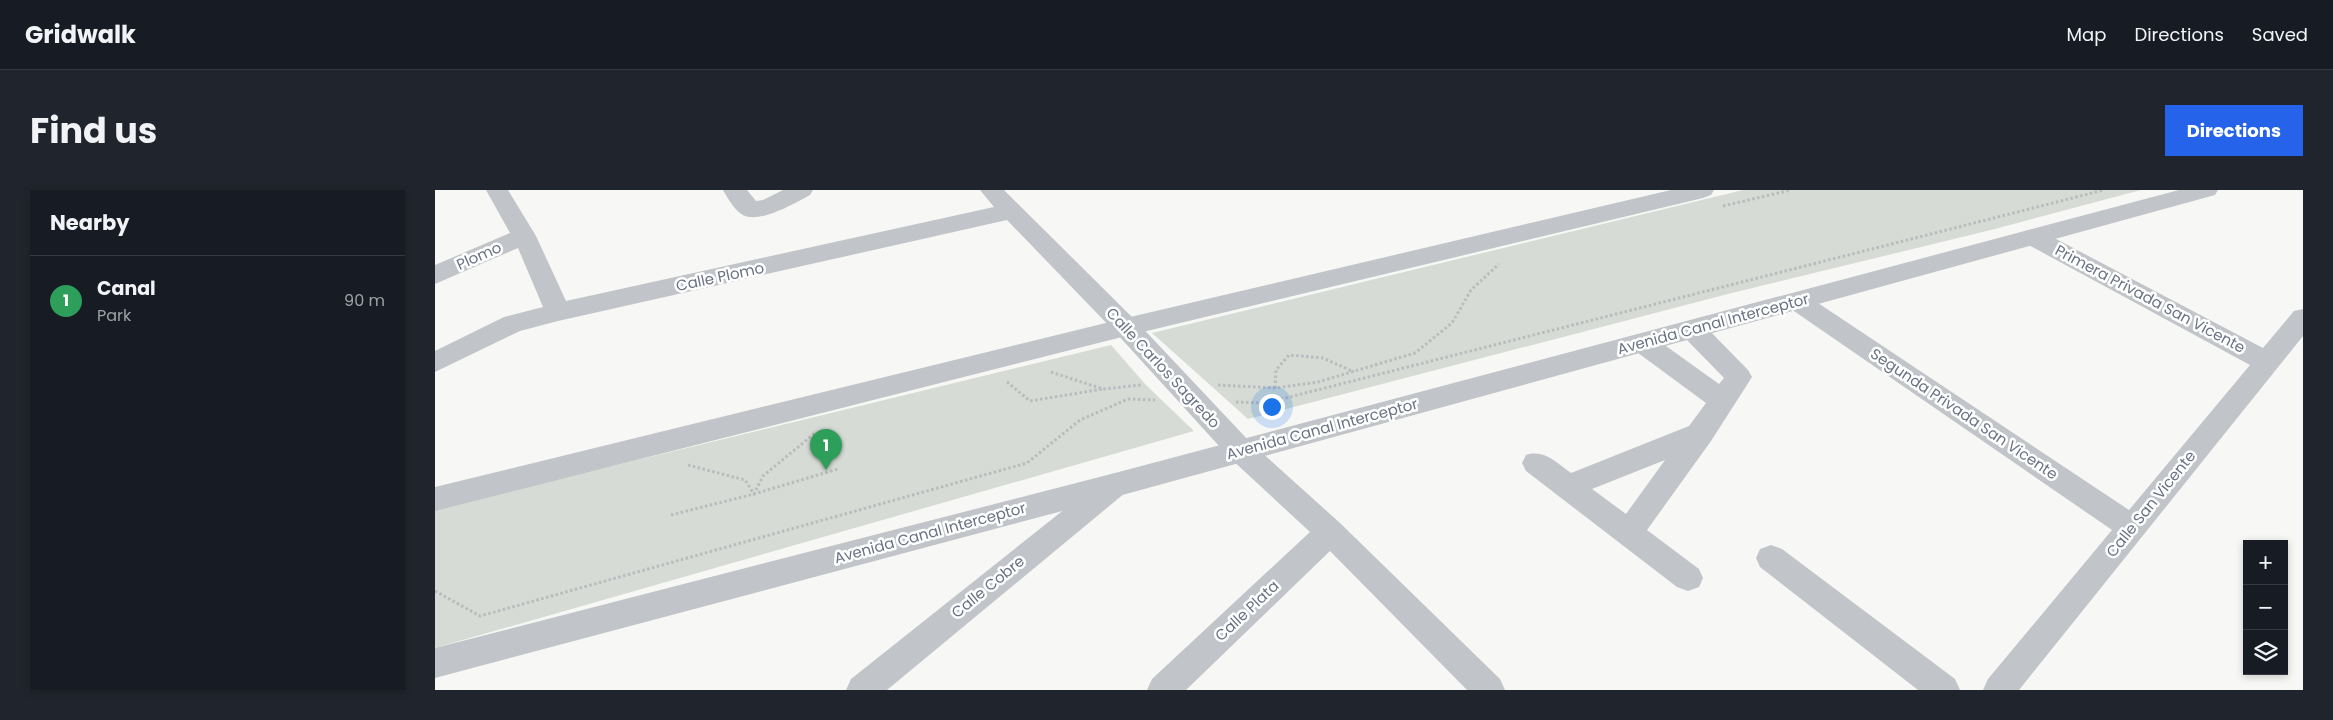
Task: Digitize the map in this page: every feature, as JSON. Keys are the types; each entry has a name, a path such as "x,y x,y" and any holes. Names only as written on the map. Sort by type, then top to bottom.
{"street":[{"path":"497,190 524,236 558,312"},
{"path":"734,190 750,209 767,207 802,190"},
{"name":"Calle Carlos Sagredo","path":"991,190 1126,327 1184,392 1240,450 1330,532 1485,689"},
{"name":"Avenida Canal Interceptor","path":"435,663 1115,485 2207,190"},
{"path":"435,499 1126,327 1711,198"},
{"name":"Calle Plomo","path":"435,362 513,324 558,312 1012,212"},
{"name":"Plomo","path":"435,276 524,236"},
{"name":"Primera Privada San Vicente","path":"2033,237 2267,362"},
{"name":"Segunda Privada San Vicente","path":"1797,301 2131,527"},
{"name":"Calle San Vicente","path":"1999,690 2303,318"},
{"path":"1629,533 1739,377 1693,330"},
{"path":"1643,343 1723,401"},
{"path":"1568,487 1701,433"},
{"path":"1536,463 1688,578"},
{"name":"Calle Cobre","path":"862,690 1115,485"},
{"name":"Calle Plata","path":"1163,690 1330,532"},
{"path":"1771,558 1945,690"}],"path":[{"path":"1711,198 1791,190"},
{"path":"1184,392 1266,403 2104,190"},
{"path":"435,591 480,616 1027,463 1080,420 1128,399 1184,392 1275,388 1318,382 1355,372 1415,353 1452,323 1471,290 1502,262"},
{"path":"1275,388 1276,370 1289,355 1313,354 1331,360 1355,372"},
{"path":"1003,379 1030,401 1103,389"},
{"path":"754,494 763,476 818,429"},
{"path":"680,464 719,472 745,480 754,494"},
{"path":"671,515 754,494 838,469"}],"shaded area":[{"path":"1743,190 2141,190 1995,229 1728,294 1248,419 1152,333"},
{"path":"1111,345 1146,385 1194,431 435,648 435,509"}],"place":[{"name":"Canal","path":"826,470"}]}
